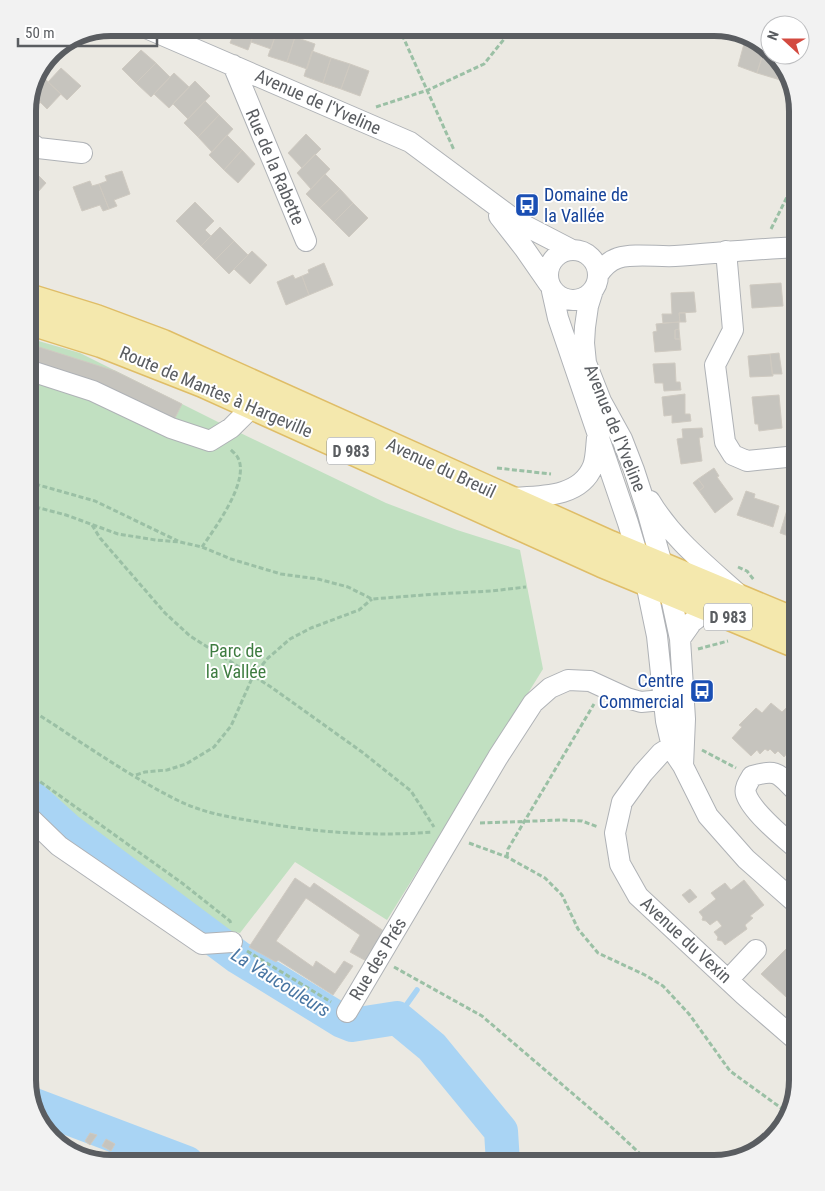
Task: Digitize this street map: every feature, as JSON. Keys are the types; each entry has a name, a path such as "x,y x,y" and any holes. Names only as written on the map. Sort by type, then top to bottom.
{"main road":[{"name":"Avenue du Breuil","path":"36,299 96,318 163,343 638,556 655,575 747,602 789,632"},
{"name":"Route de Mantes à Hargeville","path":"36,323 84,338 203,384 252,407 655,575 670,593 709,609 789,634"}],"street":[{"name":"Avenue de l'Yveline","path":"165,36 410,142 528,228 576,250"},
{"name":"Rue de la Rabette","path":"232,65 306,241"},
{"path":"36,147 82,153"},
{"name":"Avenue de l'Yveline","path":"480,194 512,232 550,288 558,318 638,556"},
{"path":"632,256 576,250 557,255 551,261 547,276 550,288 558,297 573,301 581,300 596,282 603,267 616,258 674,256 789,248"},
{"path":"576,250 587,254 593,260 597,267 596,282"},
{"path":"726,251 733,330 715,366 725,442 733,454 747,461 789,457"},
{"name":"Avenue de l'Yveline","path":"596,282 588,306 585,326 586,363 601,400 622,439 647,510 655,575"},
{"path":"36,373 93,391 171,428 210,441 231,428 252,407"},
{"path":"507,498 560,493 573,488 593,466 597,436"},
{"path":"637,480 658,514 688,550 747,602"},
{"path":"655,575 657,636 674,698"},
{"path":"670,593 680,645 674,698 666,721 681,742 673,751 684,766 708,816 746,860 789,895"},
{"path":"680,645 692,622 709,609"},
{"name":"Rue des Prés","path":"347,1012 533,703 550,688 568,680 590,681 627,698 641,702 674,698"},
{"name":"Avenue du Vexin","path":"681,742 661,753 643,772 622,802 615,833 620,864 638,896 728,980 789,1033"},
{"path":"789,783 782,776 767,772 752,776 747,784 746,794 760,814 789,841"},
{"path":"36,824 59,846 202,944 234,943"},
{"path":"728,980 756,950"}],"path":[{"path":"403,36 454,151"},
{"path":"349,116 428,90 484,64 507,36"},
{"path":"769,234 789,195"},
{"path":"202,547 220,521 241,474 238,458 225,444 210,441"},
{"path":"490,465 500,468 552,474 569,474 582,480"},
{"path":"36,484 95,501 180,542"},
{"path":"36,507 118,534 180,542 202,547 231,559 281,574 318,579 348,587 372,599 491,592 526,587"},
{"path":"36,713 178,800 218,815 286,827 351,833 410,834 437,832 411,791 354,747 253,676 190,636 165,613 100,538 91,524"},
{"path":"730,562 747,571 754,580 747,602"},
{"path":"135,775 167,770 186,764 214,747 231,726 253,676 268,658 290,639 311,628 359,610 372,599"},
{"path":"680,645 708,647 731,640"},
{"path":"507,857 508,849 604,687"},
{"path":"681,742 704,751 752,776"},
{"path":"36,779 182,883 230,921 234,943"},
{"path":"455,830 562,820 582,821 615,833"},
{"path":"455,830 545,878 562,895 578,930 598,953 663,986 689,1014 730,1070 783,1109"},
{"name":"Rue des Prés","path":"234,943 347,1012"},
{"path":"379,958 482,1016 607,1123 641,1155"}],"green space":[{"name":"Parc de la Vallée","path":"36,340 80,353 386,503 457,530 520,550 543,669 387,920 295,862 240,933 210,927 36,793"}],"water":[{"path":"221,954 238,955 273,973 265,984 243,973"}],"building":[{"path":"233,36 253,36 248,50 230,43"},
{"path":"253,36 275,36 271,49 251,42"},
{"path":"275,36 295,37 287,62 268,56"},
{"path":"295,37 315,44 307,69 287,62"},
{"path":"744,43 760,53 760,63 757,73 738,66"},
{"path":"141,50 156,63 136,83 122,69"},
{"path":"312,51 331,58 323,83 304,76"},
{"path":"331,58 350,64 341,89 323,83"},
{"path":"156,63 170,77 151,97 136,83"},
{"path":"760,63 760,65 772,65 779,73 777,79 757,73"},
{"path":"350,64 369,71 360,96 341,89"},
{"path":"61,68 81,86 67,100 48,82"},
{"path":"174,73 189,87 169,108 154,94"},
{"path":"779,73 779,74 782,81 777,79"},
{"path":"44,78 61,94 47,109 38,100"},
{"path":"195,81 210,96 188,119 173,104"},
{"path":"38,99 41,102 36,107"},
{"path":"205,101 219,115 198,137 184,123"},
{"path":"219,115 233,129 212,152 198,137"},
{"path":"306,134 321,149 302,168 288,153"},
{"path":"227,135 242,150 224,170 209,155"},
{"path":"242,150 255,164 238,183 224,170"},
{"path":"315,154 330,169 311,189 297,173"},
{"path":"122,171 130,194 114,200 117,206 109,209 99,184 107,181 105,176"},
{"path":"36,173 46,183 36,194"},
{"path":"325,174 340,189 320,208 306,194"},
{"path":"90,181 92,186 99,184 109,209 103,211 100,205 82,211 73,187"},
{"path":"340,189 353,203 334,222 320,208"},
{"path":"195,202 214,221 205,230 211,236 201,246 176,221"},
{"path":"353,203 368,218 349,237 334,222"},
{"path":"220,227 234,241 215,260 201,246"},
{"path":"234,241 248,255 229,274 215,260"},
{"path":"252,251 267,265 250,284 234,269"},
{"path":"324,263 333,285 309,295 302,276 309,273 308,270"},
{"path":"293,275 295,279 302,276 309,295 286,305 277,282"},
{"path":"781,283 783,306 752,308 750,285"},
{"path":"694,292 696,312 679,313 680,322 663,323 662,314 672,314 671,293"},
{"path":"679,313 685,313 686,322 680,322"},
{"path":"679,322 679,329 675,330 675,339 680,339 681,350 655,352 653,332 657,331 656,324"},
{"path":"679,329 680,339 675,339 675,330"},
{"path":"39,347 115,371 182,404 174,420 36,364"},
{"path":"779,353 782,374 772,374 770,354"},
{"path":"770,354 773,376 750,377 748,356"},
{"path":"675,363 676,382 680,382 681,390 664,391 663,383 655,383 653,364"},
{"path":"685,394 685,414 690,414 691,421 672,423 672,415 664,416 662,397"},
{"path":"779,395 782,428 759,431 758,424 755,424 752,397"},
{"path":"702,428 703,437 699,438 702,461 681,464 677,439 683,438 682,429"},
{"path":"714,468 719,476 717,477 733,499 715,513 699,491 704,487 698,479"},
{"path":"698,479 704,487 699,491 693,483"},
{"path":"746,491 755,494 754,498 779,506 773,527 737,515"},
{"path":"787,510 789,511 789,536 780,533"},
{"path":"771,703 782,712 789,707 789,753 784,757 778,751 775,754 770,749 768,751 765,749 760,754 757,750 751,756 732,738 742,727 739,725 756,708 762,713"},
{"path":"295,878 310,888 314,883 388,934 368,962 350,952 360,935 306,898 276,941 313,967 316,961 335,974 344,961 353,966 333,995 278,960 276,962 249,947"},
{"path":"744,880 764,905 750,916 753,918 745,925 747,929 725,945 722,941 717,940 718,937 714,932 722,926 717,920 710,925 702,920 703,917 699,912 716,899 711,893 725,883 731,890"},
{"path":"690,889 697,897 689,903 682,895"},
{"path":"789,946 789,1000 761,974"},
{"path":"90,1133 97,1135 90,1145 85,1141"},
{"path":"106,1139 115,1144 111,1151 102,1146"}],"waterway":[{"name":"La Vaucouleurs","path":"36,801 69,831 238,957 342,1021 352,1025 397,1018 432,1047 501,1131 502,1155"},
{"path":"397,1018 417,990"},
{"name":"La Vaucouleurs","path":"42,1108 166,1155"}],"place":[{"name":"Domaine de la Vallée","path":"527,205"},
{"name":"Centre Commercial","path":"702,691"}]}
